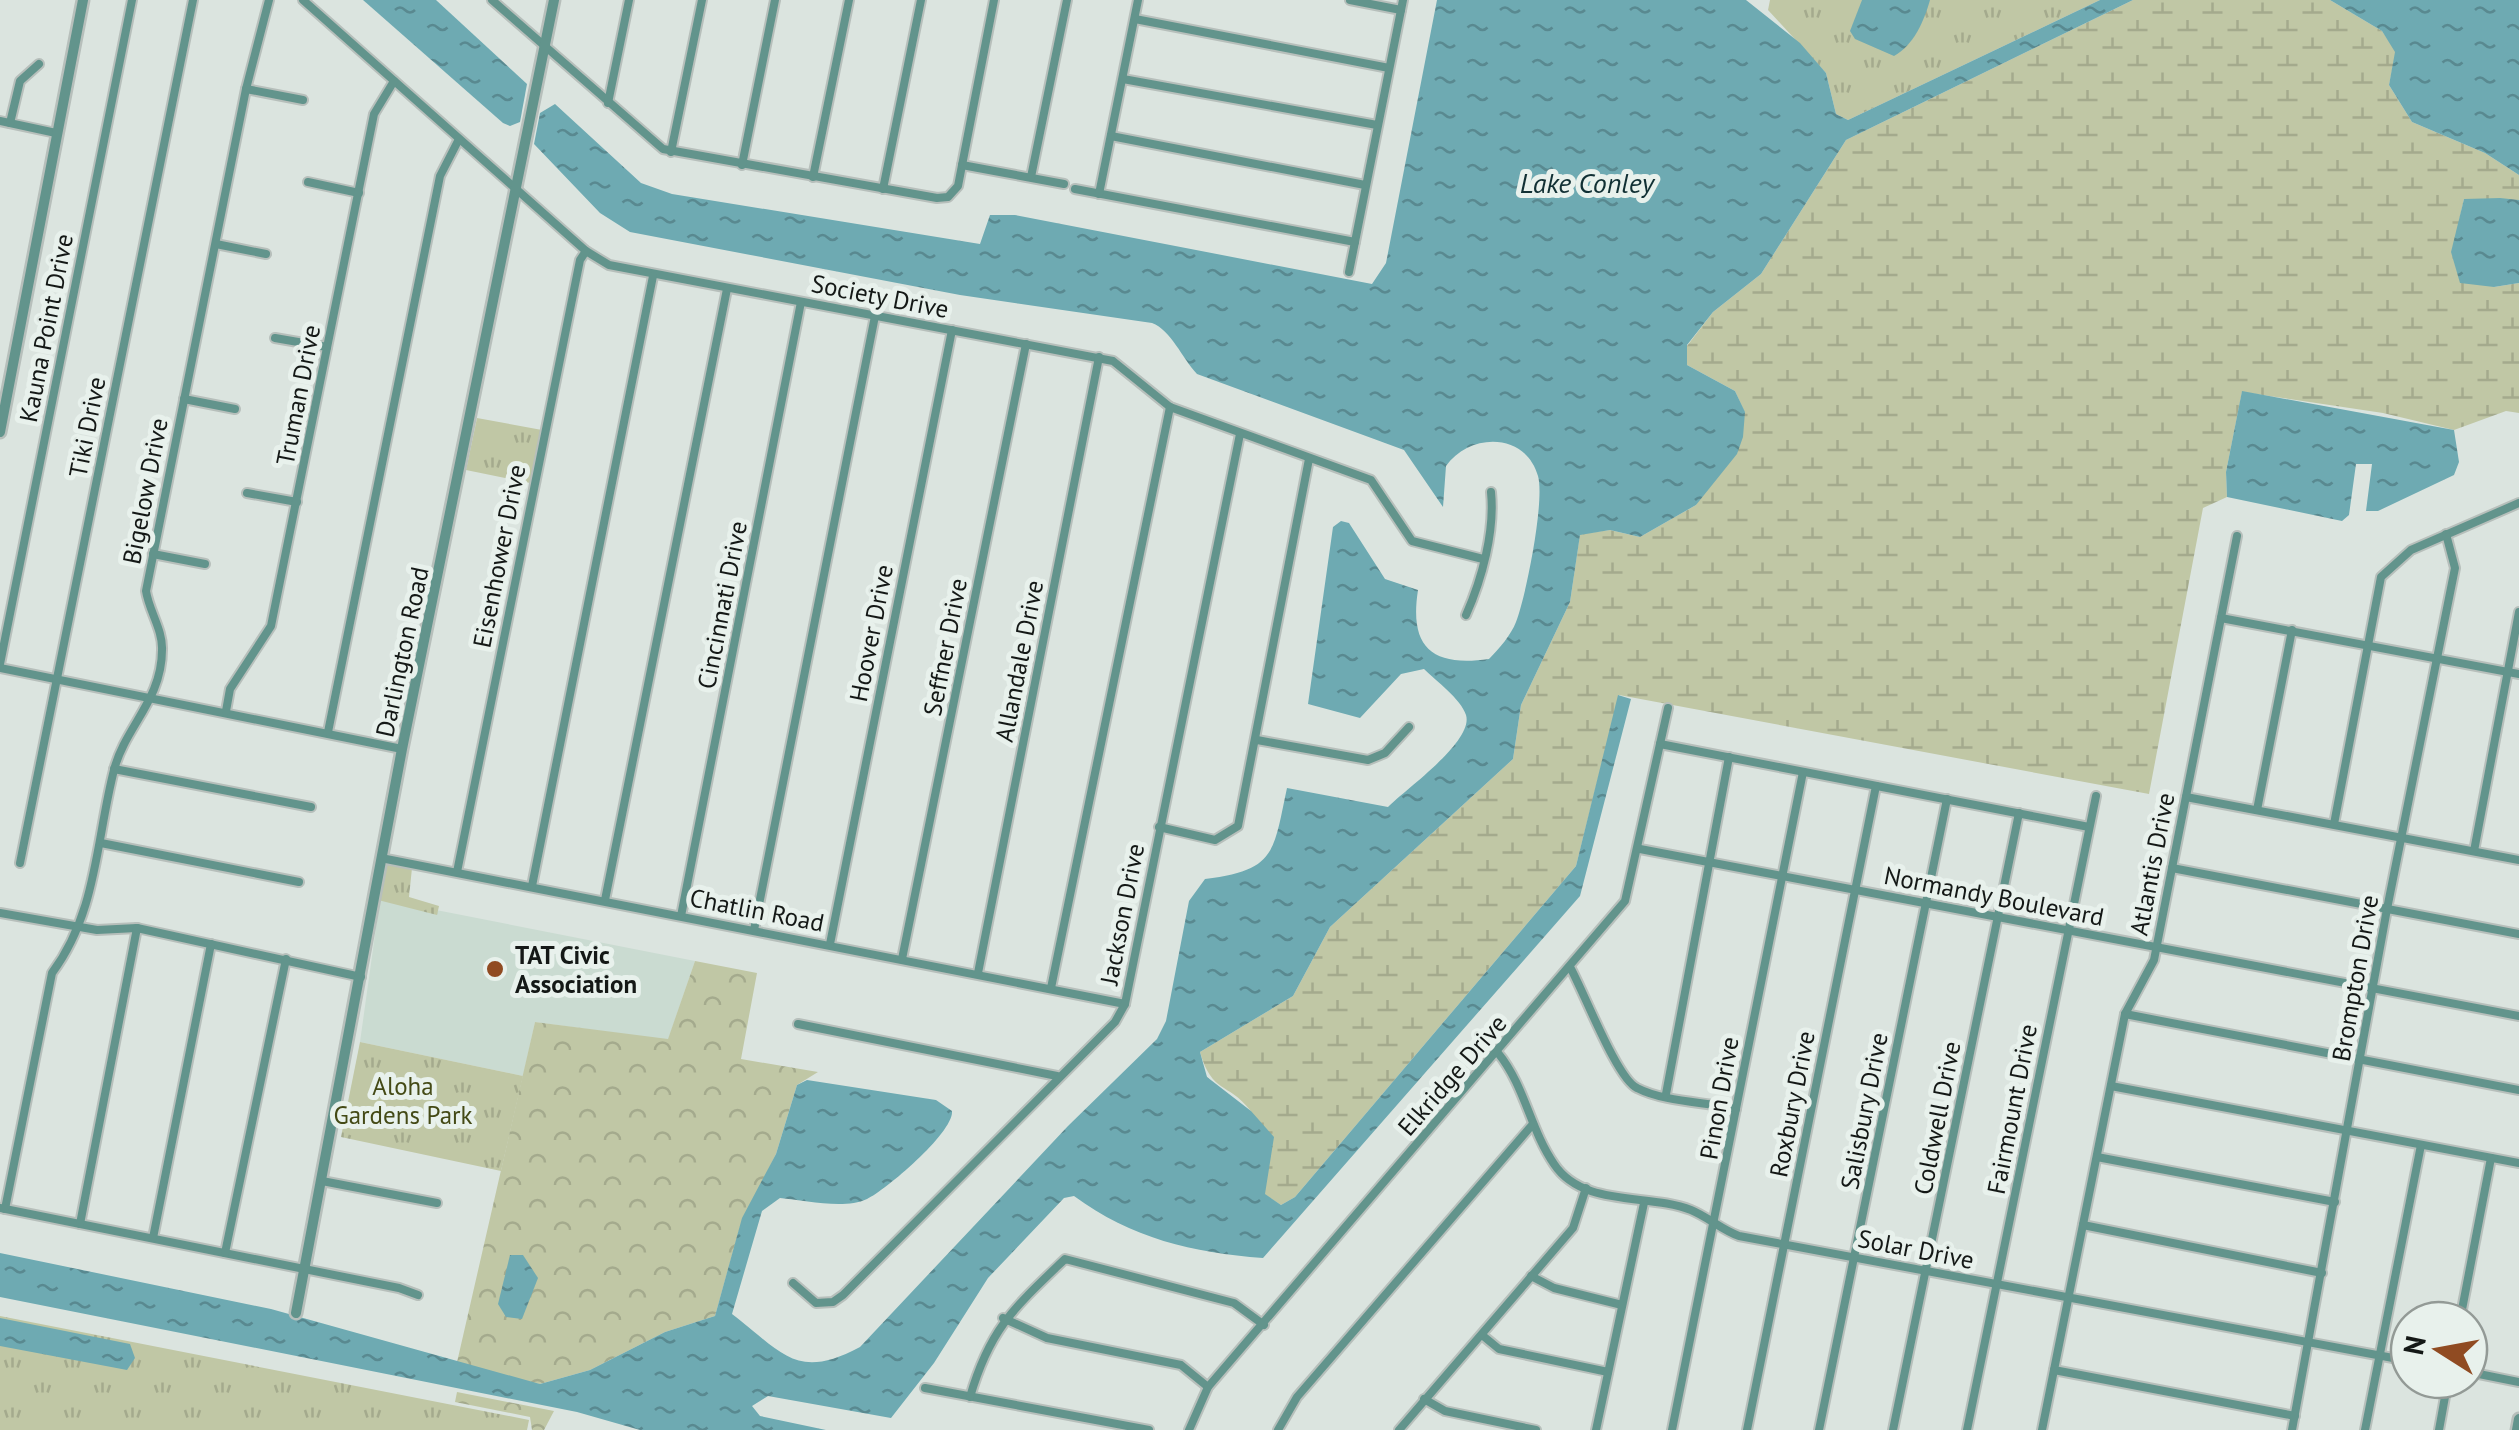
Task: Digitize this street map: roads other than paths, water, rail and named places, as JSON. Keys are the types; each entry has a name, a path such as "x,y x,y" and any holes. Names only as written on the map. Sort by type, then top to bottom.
{"street":[{"path":"0,432 83,0"},
{"name":"Kauna Point Drive","path":"0,666 132,0"},
{"path":"179,0 192,1"},
{"name":"Bigelow Drive","path":"3,1208 49,982 75,941 102,843 114,769 152,696 162,649 146,591 246,88 270,0"},
{"name":"Society Drive","path":"303,0 516,190 609,265 1099,357 1121,366 1153,398 1170,407 1371,480 1412,541 1483,559"},
{"path":"492,0 654,144 672,152 948,197 958,186 994,0"},
{"name":"Darlington Road","path":"296,1313 402,748 554,0"},
{"path":"608,103 629,0"},
{"path":"672,152 702,0"},
{"path":"742,165 775,0"},
{"path":"813,178 849,0"},
{"path":"883,189 921,0"},
{"path":"1031,177 1067,0"},
{"path":"1100,194 1138,0"},
{"path":"1349,272 1402,5 1350,0"},
{"name":"Tiki Drive","path":"20,863 192,1"},
{"path":"1135,19 1389,68"},
{"path":"40,64 20,81 5,122 56,133"},
{"path":"1122,79 1377,126"},
{"name":"Truman Drive","path":"226,711 230,689 271,626 374,114 394,81"},
{"path":"246,88 302,100"},
{"path":"1111,136 1366,184"},
{"path":"328,732 440,176 459,139"},
{"path":"962,165 1064,184"},
{"path":"308,182 359,193"},
{"path":"1075,189 1355,242"},
{"path":"216,244 266,254"},
{"name":"Eisenhower Drive","path":"457,872 576,279 586,250"},
{"path":"532,886 653,276"},
{"path":"605,900 727,289"},
{"name":"Cincinnati Drive","path":"682,916 801,302"},
{"path":"754,930 875,316"},
{"name":"Hoover Drive","path":"830,944 952,330"},
{"path":"275,338 328,347"},
{"name":"Seffner Drive","path":"902,959 1026,344"},
{"name":"Allandale Drive","path":"978,973 1099,357"},
{"path":"184,399 235,409"},
{"path":"1050,988 1170,407"},
{"name":"Jackson Drive","path":"793,1283 816,1303 833,1302 843,1294 1115,1022 1125,1004 1240,434"},
{"path":"1159,827 1215,840 1238,826 1309,459"},
{"path":"1466,615 1494,512 1492,492"},
{"path":"247,493 296,502"},
{"path":"2334,824 2381,576 2410,550 2519,502"},
{"name":"Brompton Drive","path":"2292,1430 2387,909 2455,568 2446,534"},
{"name":"Atlantis Drive","path":"2042,1430 2125,1014 2154,960 2237,536"},
{"path":"153,554 206,564"},
{"path":"2474,851 2519,612"},
{"path":"2221,618 2519,674"},
{"path":"2257,810 2292,630"},
{"path":"0,666 402,748"},
{"name":"Elkridge Drive","path":"1189,1430 1208,1387 1498,1053 1625,900 1640,849 1668,708"},
{"path":"1257,740 1368,760 1385,753 1410,726"},
{"path":"1660,744 2090,827"},
{"path":"1666,1094 1729,757"},
{"path":"114,769 311,808"},
{"name":"Pinon Drive","path":"1672,1430 1803,772"},
{"name":"Roxbury Drive","path":"1747,1430 1876,786"},
{"name":"Fairmount Drive","path":"1967,1430 2096,796"},
{"path":"2186,797 2519,860"},
{"name":"Salisbury Drive","path":"1819,1430 1947,800"},
{"name":"Coldwell Drive","path":"1893,1430 2018,813"},
{"path":"102,843 299,882"},
{"name":"Normandy Boulevard","path":"1640,849 2519,1016"},
{"name":"Chatlin Road","path":"381,858 1125,1004"},
{"path":"2172,868 2519,934"},
{"path":"0,913 78,927 138,928 361,976"},
{"path":"80,1224 138,928"},
{"path":"153,1238 211,944"},
{"path":"225,1253 286,958"},
{"path":"1570,967 1596,1013 1617,1068 1640,1090 1736,1108"},
{"path":"2125,1014 2519,1090"},
{"path":"798,1024 1057,1076"},
{"name":"Solar Drive","path":"1498,1053 1514,1072 1533,1124 1554,1164 1566,1178 1586,1188 1688,1209 1740,1236 2389,1357"},
{"path":"2111,1086 2519,1164"},
{"path":"1278,1430 1297,1397 1533,1124"},
{"path":"2365,1430 2421,1144"},
{"path":"2096,1157 2335,1202"},
{"path":"2464,1300 2491,1158"},
{"path":"322,1181 438,1203"},
{"path":"1400,1430 1573,1228 1586,1188"},
{"path":"1596,1430 1644,1203"},
{"path":"3,1208 418,1296"},
{"path":"2083,1225 2322,1273"},
{"path":"970,1396 980,1364 1003,1318 1065,1258 1234,1303 1264,1325"},
{"path":"1531,1276 1554,1288 1622,1304"},
{"path":"1003,1318 1047,1338 1180,1365 1208,1387"},
{"path":"1482,1335 1499,1348 1608,1372"},
{"path":"2054,1370 2295,1416"},
{"path":"2489,1376 2519,1382"},
{"path":"925,1388 1148,1430"},
{"path":"1424,1400 1446,1412 1536,1430"},
{"path":"2438,1430 2444,1400"},
{"path":"2517,1430 2519,1419"}],"water":[{"path":"363,0 436,0 527,84 520,122 510,126 503,123"},
{"name":"Lake Conley","path":"1437,0 1746,0 1800,43 1826,73 1836,114 1848,120 2100,0 2133,0 1846,140 1761,274 1713,312 1687,345 1687,365 1735,391 1745,412 1737,454 1696,505 1640,537 1610,530 1580,535 1570,602 1521,705 1513,759 1330,927 1293,996 1200,1052 1207,1077 1251,1111 1274,1137 1265,1194 1281,1205 1295,1197 1576,866 1618,695 1631,699 1580,896 1263,1258 1164,1241 1118,1223 1074,1196 1064,1198 988,1278 934,1363 891,1418 768,1396 752,1406 760,1416 826,1430 640,1430 577,1412 0,1297 0,1253 271,1309 540,1384 590,1370 665,1332 715,1316 742,1218 776,1154 797,1085 807,1080 936,1100 952,1111 931,1146 867,1199 836,1204 780,1198 762,1211 732,1314 778,1351 805,1362 820,1362 860,1347 1068,1126 1157,1039 1166,1021 1189,901 1205,879 1246,870 1267,854 1274,843 1287,788 1388,807 1460,738 1466,726 1463,709 1424,669 1401,674 1360,718 1308,704 1333,527 1341,521 1349,523 1385,579 1418,590 1417,626 1429,649 1453,660 1489,659 1511,632 1520,609 1537,526 1538,476 1531,461 1509,444 1468,447 1446,466 1443,507 1404,450 1197,374 1171,338 1152,323 960,295 630,232 600,213 534,144 540,113 555,104 641,183 672,194 980,244 990,215 1015,215 1372,284 1386,263"},
{"path":"1862,0 1930,0 1917,32 1894,56 1855,39 1850,31"},
{"path":"2330,0 2519,0 2519,175 2485,153 2412,122 2389,85 2395,52 2382,31"},
{"path":"2464,199 2519,200 2519,283 2494,287 2460,283 2451,252"},
{"path":"2242,391 2454,430 2459,462 2454,475 2378,511 2366,511 2372,464 2356,464 2349,515 2342,521 2227,497 2226,472"},
{"path":"510,1255 523,1255 538,1278 522,1319 506,1317 498,1304"},
{"path":"0,1318 130,1344 135,1358 127,1370 0,1346"}],"place":[{"name":"TAT Civic Association","path":"495,969"}],"park label":[{"name":"Aloha Gardens Park","path":"403,1100"}]}
